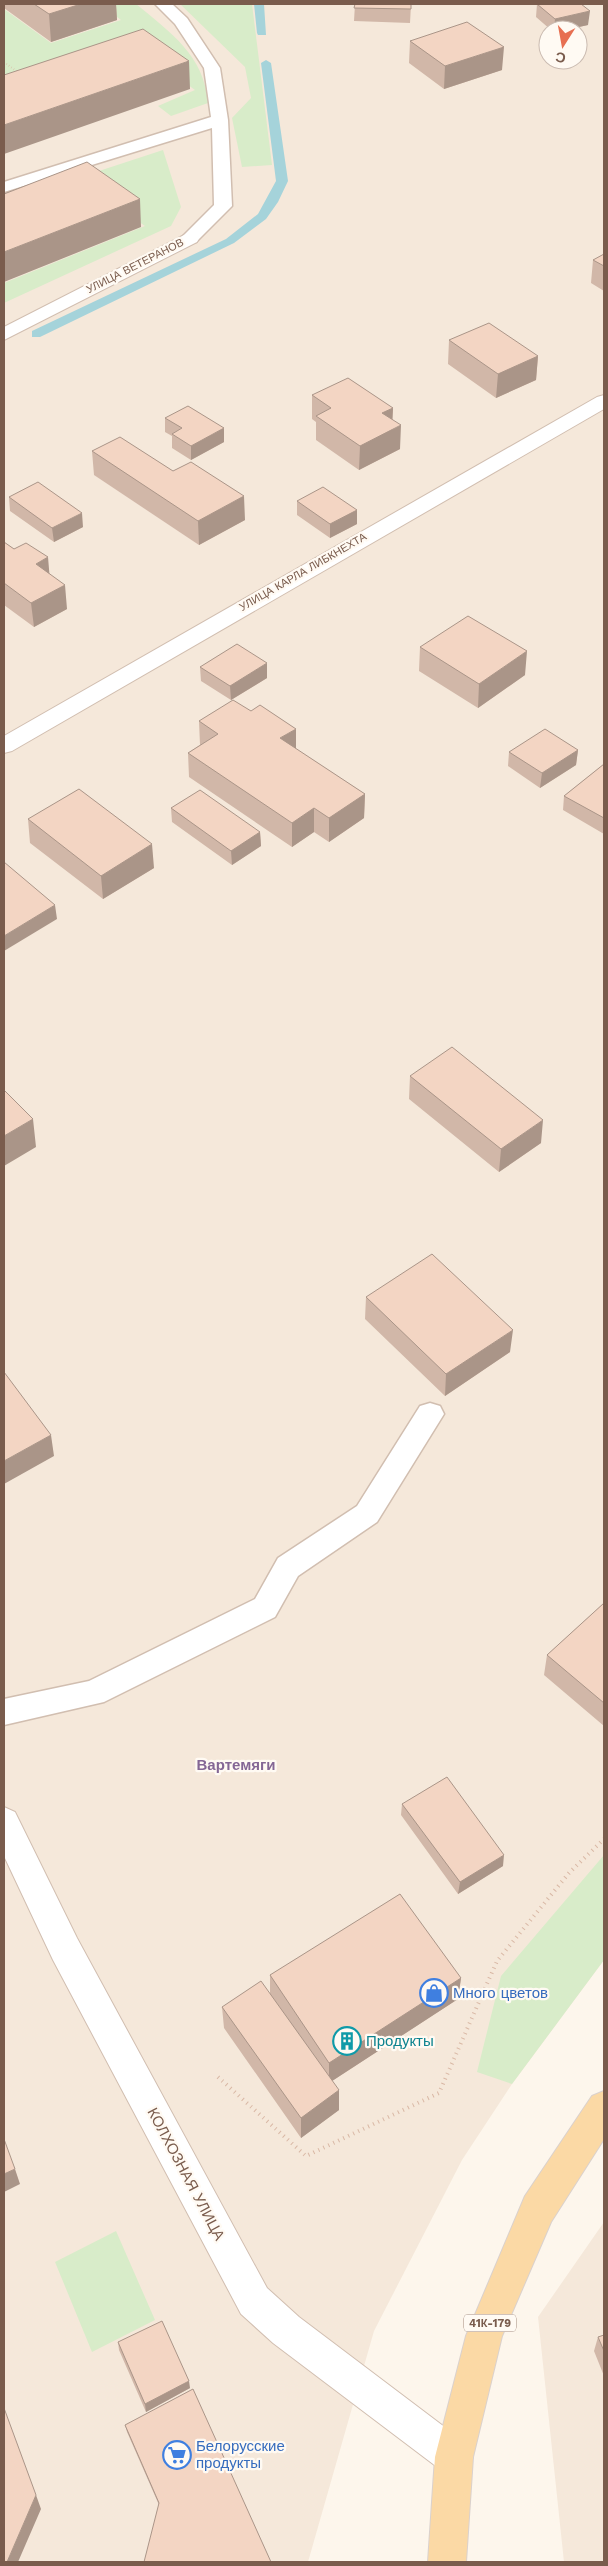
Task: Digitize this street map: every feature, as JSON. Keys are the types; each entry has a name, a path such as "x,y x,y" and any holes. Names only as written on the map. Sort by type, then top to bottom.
{"main road":[{"name":"41К-179","path":"447,2562 454,2457 484,2336 538,2209 604,2108"}],"street":[{"name":"УЛИЦА ВЕТЕРАНОВ","path":"4,334 190,238"},
{"name":"УЛИЦА КАРЛА ЛИБКНЕХТА","path":"4,746 604,401"},
{"name":"КОЛХОЗНАЯ УЛИЦА","path":"4,1822 64,1949 254,2301 286,2330 454,2457"}],"lane":[{"name":"УЛИЦА ВЕТЕРАНОВ","path":"162,4 181,21 212,68 220,120 223,206 190,238"},
{"path":"4,187 220,120"},
{"path":"4,1712 94,1693 265,1608 288,1567 367,1514 430,1414"}],"path":[{"path":"4,62 24,76"},
{"path":"218,2077 306,2156 439,2093 497,1961 569,1873 604,1839"}],"shaded area":[{"path":"4,4 604,4 604,1960 512,2084 462,2160 374,2331 308,2562 4,2562"},
{"path":"604,2222 604,2562 564,2562 538,2317"}],"green space":[{"path":"100,4 136,4 173,35 193,58 200,71 208,103 171,116 158,106 195,90 144,53 4,101 4,9 51,43 121,20"},
{"path":"180,4 252,4 272,165 242,167 232,118 251,98 245,67"},
{"path":"163,150 181,207 171,226 4,303 4,283 145,226 90,188 41,190"},
{"path":"604,1855 604,1960 512,2084 477,2072 501,1976"},
{"path":"116,2231 155,2320 92,2352 55,2262"}],"building":[{"path":"34,4 81,4 49,14"},
{"path":"355,4 411,4 411,9 354,8"},
{"path":"537,4 581,4 590,11 555,19"},
{"path":"467,22 504,47 445,66 410,41"},
{"path":"143,29 189,61 4,125 4,75"},
{"path":"87,162 140,199 4,252 4,194"},
{"path":"604,254 604,266 593,260"},
{"path":"489,323 538,356 498,374 449,340"},
{"path":"348,378 393,408 382,413 401,425 360,446 316,416 331,408 312,395"},
{"path":"188,406 224,428 191,446 172,434 182,428 165,418"},
{"path":"120,437 173,471 191,462 244,496 198,521 92,451"},
{"path":"38,482 82,513 52,528 9,497"},
{"path":"323,487 357,510 330,524 297,501"},
{"path":"4,542 14,549 26,543 48,557 36,564 65,585 31,603 4,583"},
{"path":"468,616 527,651 479,684 420,647"},
{"path":"237,644 267,663 230,686 200,667"},
{"path":"233,700 251,711 260,705 296,729 280,738 365,794 329,818 314,808 292,823 188,753 218,734 199,721"},
{"path":"545,729 578,750 542,773 509,752"},
{"path":"604,764 604,818 564,796"},
{"path":"79,789 152,844 101,876 28,819"},
{"path":"200,790 260,832 231,851 171,808"},
{"path":"4,862 55,905 4,936"},
{"path":"452,1047 543,1120 501,1149 410,1076"},
{"path":"4,1090 33,1119 4,1136"},
{"path":"432,1254 513,1330 446,1374 366,1297"},
{"path":"4,1372 51,1435 4,1461"},
{"path":"604,1603 604,1703 547,1655"},
{"path":"447,1777 504,1855 460,1882 402,1804"},
{"name":"Продукты","path":"400,1894 461,1978 329,2063 270,1975"},
{"path":"261,1981 339,2090 301,2118 222,2007"},
{"path":"4,2139 15,2169 4,2174"},
{"path":"162,2321 189,2381 145,2404 118,2342"},
{"path":"604,2335 604,2351 598,2337"},
{"path":"193,2389 271,2562 144,2562 159,2503 125,2425"},
{"path":"4,2408 36,2495 7,2562 4,2562"}],"waterway":[{"path":"259,4 262,33"},
{"path":"36,334 230,241 262,216 272,202 282,181 266,63"}],"place":[{"name":"Много цветов","path":"434,1993"},
{"name":"Продукты","path":"347,2041"},
{"name":"Белорусские продукты","path":"177,2455"}],"district":[{"name":"Вартемяги","path":"236,1765"}]}
